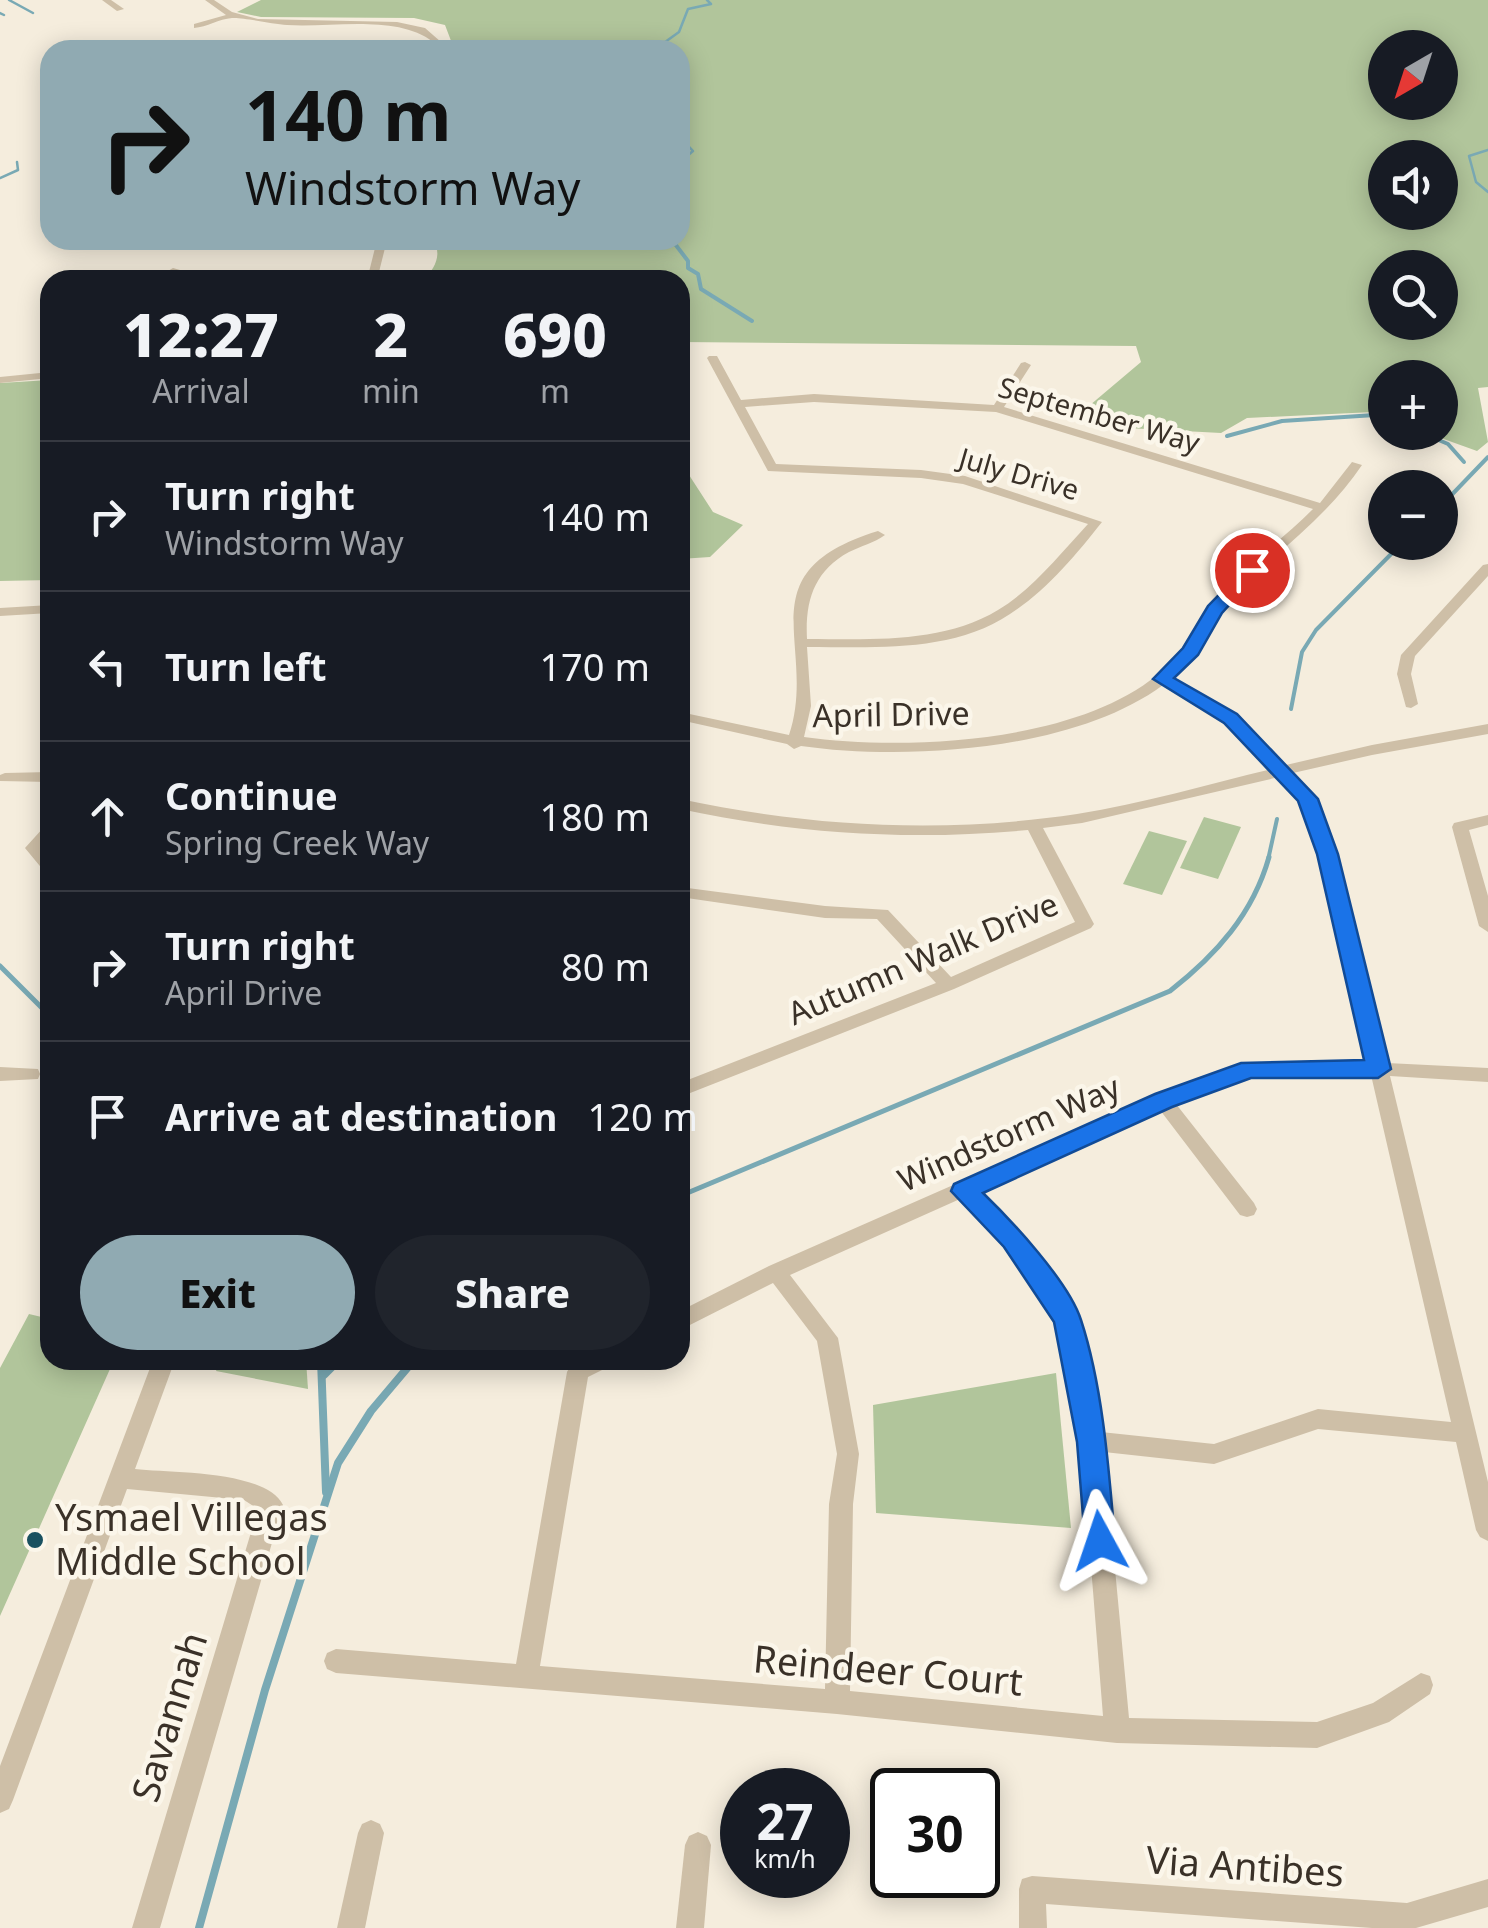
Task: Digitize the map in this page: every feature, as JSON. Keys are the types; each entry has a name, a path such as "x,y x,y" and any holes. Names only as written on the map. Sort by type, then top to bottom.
{"street":[{"path":"106,0 120,9"},
{"path":"209,0 233,15 274,22 392,24 422,28 435,40"},
{"path":"198,26 233,15"},
{"path":"713,358 738,404"},
{"path":"998,409 1025,365"},
{"path":"0,380 40,376"},
{"name":"September Way","path":"738,404 814,398 998,409 1322,508"},
{"name":"July Drive","path":"738,404 772,468 922,474 965,480 1096,522 1026,596 973,627 900,642 801,642"},
{"name":"April Drive","path":"690,718 794,744 914,749 1019,736 1124,704 1162,679 1191,651 1229,591 1322,508 1356,466"},
{"path":"794,744 804,707 797,612 810,580 837,554 878,535"},
{"path":"1411,704 1404,674 1408,655 1486,572"},
{"path":"0,612 40,609"},
{"path":"1162,679 1230,718 1308,799 1328,854 1488,1530"},
{"path":"690,806 760,820 867,831 1034,826 1488,729"},
{"path":"5,778 40,777"},
{"path":"1488,820 1460,827 1488,926"},
{"name":"Autumn Walk Drive","path":"690,1086 948,984 1085,924 1034,826"},
{"path":"690,893 824,912 882,914 948,984"},
{"name":"Windstorm Way","path":"690,1316 776,1272 1164,1101 1249,1069 1378,1069 1488,1075"},
{"path":"0,1074 31,1074"},
{"path":"1164,1101 1247,1209"},
{"path":"964,1191 1014,1240 1068,1320 1092,1442 1117,1730"},
{"path":"776,1272 827,1338 848,1454 841,1504 837,1702"},
{"path":"0,1800 160,1370"},
{"path":"526,1678 578,1372 582,1370"},
{"path":"1092,1442 1214,1454 1318,1418 1465,1432"},
{"name":"Savannah","path":"120,1478 248,1490 271,1505 146,1928"},
{"name":"Reindeer Court","path":"336,1661 837,1702 1117,1730 1318,1735 1380,1713 1421,1685"},
{"path":"350,1928 371,1833"},
{"path":"690,1928 698,1845"},
{"name":"Via Antibes","path":"1033,1928 1032,1889 1320,1919 1407,1917 1488,1894"}],"green space":[{"path":"261,0 1488,0 1488,387 1478,388 1488,442 1477,451 1458,444 1458,360 1368,360 1368,412 1247,418 1221,433 1127,428 1083,411 1141,362 1136,346 690,342 690,270 431,270 436,250 690,250 690,40 451,40 445,25 414,18 261,17 237,12"},
{"path":"40,381 40,580 0,581 0,383"},
{"path":"690,476 713,512 743,525 710,557 690,558"},
{"path":"1204,817 1241,827 1218,879 1180,868"},
{"path":"1149,831 1187,841 1162,895 1123,884"},
{"path":"29,1314 40,1317 40,1370 110,1370 0,1616 0,1368"},
{"path":"307,1370 308,1389 216,1371"},
{"path":"1056,1373 1071,1528 876,1513 873,1405"}],"waterway":[{"path":"9,0 33,13"},
{"path":"668,40 679,32 688,9 711,4 707,0"},
{"path":"0,13 4,15"},
{"path":"690,148 693,151 690,154"},
{"path":"1488,150 1469,156 1476,182 1488,192"},
{"path":"0,178 18,170 17,162"},
{"path":"680,250 688,268 698,274 701,289 752,321"},
{"path":"1227,436 1282,421 1368,415"},
{"path":"1453,450 1464,462"},
{"path":"1458,488 1488,457"},
{"path":"1291,709 1302,652 1316,630 1385,560"},
{"path":"1268,860 1277,819"},
{"path":"690,1192 1170,991 1231,932 1253,897 1268,860"},
{"path":"0,966 40,1006"},
{"path":"321,1370 326,1492"},
{"path":"324,1375 329,1370"},
{"path":"199,1928 265,1690 338,1463 371,1411 406,1370"}],"place":[{"name":"Ysmael Villegas Middle School","path":"35,1540"}],"route":[{"path":"1100,1541 1092,1442 1068,1320 1014,1240 964,1191 1164,1101 1249,1069 1378,1069 1328,854 1308,799 1230,718 1162,679 1191,651 1214,610 1252,570"}]}
